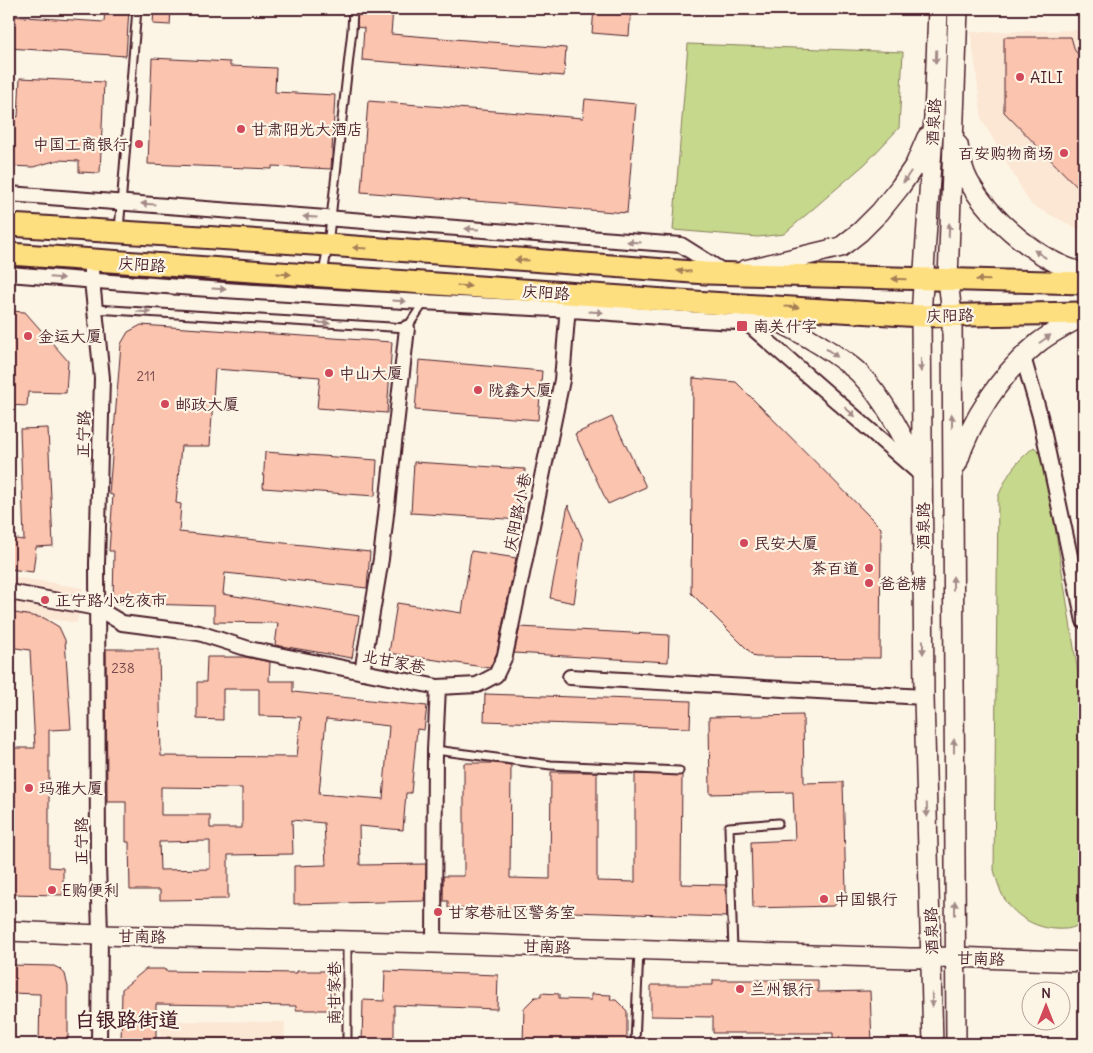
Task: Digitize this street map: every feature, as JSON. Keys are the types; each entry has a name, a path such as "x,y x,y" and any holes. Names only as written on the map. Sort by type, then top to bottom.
{"main road":[{"name":"酒泉路","path":"933,1044 924,697 921,316 934,117 938,9"},
{"name":"酒泉路","path":"956,1044 952,315 948,278 958,9"},
{"path":"727,274 841,247 860,232 880,212 900,187 915,165 924,147 934,117"},
{"path":"953,117 960,158 969,182 982,201 1026,244 1046,258 1082,274"},
{"name":"庆阳路","path":"9,225 328,245 727,274 922,279 1082,274"},
{"name":"庆阳路","path":"9,254 91,271 323,276 428,293 745,314 1084,315"},
{"path":"745,314 781,322 798,330 858,371 878,394 922,476"},
{"path":"952,479 969,433 980,412 998,387 1023,357 1045,338 1084,315"},
{"name":"甘南路","path":"9,931 1084,962"}],"street":[{"path":"9,194 681,245 727,274"},
{"path":"9,274 91,271 428,293"},
{"name":"正宁路","path":"91,271 102,378 97,608 99,1044"},
{"name":"庆阳路小巷","path":"438,687 476,686 496,676 505,656 562,380 568,302"},
{"path":"745,314 922,476"},
{"path":"362,672 381,559 406,328"},
{"path":"1023,357 1079,569 1084,621"},
{"path":"9,592 97,608"},
{"name":"北甘家巷","path":"97,608 122,624 199,634 249,650 438,687 434,943"},
{"path":"570,677 924,697"}],"lane":[{"path":"119,233 137,9"},
{"path":"323,276 328,245 353,9"},
{"path":"95,309 406,328 428,293"},
{"path":"436,750 551,765 679,770"},
{"path":"733,952 729,827 778,822"},
{"name":"南甘家巷","path":"347,941 347,1044"},
{"path":"635,1044 639,950"}],"shaded area":[{"path":"1084,30 1084,232 1031,205 982,120 971,32"},
{"name":"正宁路小吃夜市","path":"9,576 83,588 77,623 9,613"},
{"path":"161,1021 285,1022 284,1044 160,1044"}],"green space":[{"path":"688,44 903,52 899,128 865,164 784,234 758,237 673,230"},
{"path":"1034,447 1044,457 1084,711 1084,923 1065,929 1046,928 1036,925 1019,915 1006,901 994,870 998,497 1012,469"},
{"path":"167,1037 278,1039 278,1044 167,1044"}],"building":[{"path":"105,9 129,9 126,56 9,48 9,16 104,22"},
{"path":"154,9 171,9 170,25 153,24"},
{"path":"358,9 393,9 391,34 566,48 564,76 362,60 364,28 357,27"},
{"path":"594,9 631,9 629,36 592,33"},
{"name":"百安购物商场","path":"1004,37 1071,37 1075,51 1084,59 1084,194 1004,112"},
{"name":"甘肃阳光大酒店","path":"152,58 230,62 230,66 276,68 275,92 335,95 331,169 272,166 272,169 148,164"},
{"path":"20,78 104,82 100,173 79,172 79,161 58,160 33,167 9,166 9,116 18,117"},
{"path":"585,99 636,104 627,213 361,192 368,101 583,118"},
{"name":"金运大厦","path":"9,311 25,312 68,361 66,393 28,392 27,406 9,405"},
{"path":"141,325 392,342 387,413 317,408 320,377 215,369 210,446 181,446 176,503 181,504 179,532 370,552 367,588 225,573 223,594 359,616 352,658 275,645 278,623 214,622 214,606 113,603 114,551 109,551 113,495 109,494 121,344 128,332"},
{"name":"陇鑫大厦","path":"419,360 542,371 538,420 415,410"},
{"path":"693,378 736,382 881,528 880,658 755,657 691,593"},
{"path":"612,417 646,487 608,504 575,434"},
{"path":"48,428 53,546 36,547 33,572 9,569 9,538 24,540 20,429"},
{"path":"265,452 377,460 375,496 263,488"},
{"path":"414,462 525,469 522,520 411,513"},
{"path":"568,505 583,540 574,603 550,598"},
{"path":"471,551 516,558 497,652 490,668 389,653 397,603 462,613"},
{"path":"9,612 44,618 59,627 65,640 71,729 49,730 49,867 63,868 63,895 9,894 10,748 35,748 30,650 9,647"},
{"path":"520,627 669,635 668,662 514,653"},
{"path":"106,649 159,649 161,756 297,757 301,717 259,716 259,689 223,689 223,720 197,719 197,682 206,682 207,657 245,657 270,662 269,681 293,681 293,692 427,706 424,730 417,729 411,793 406,793 403,830 359,826 360,865 426,864 425,901 294,904 294,866 326,865 324,823 292,820 293,854 228,855 228,899 160,900 160,890 130,890 129,842 126,842 126,802 107,802","holes":["326,719 389,726 383,799 319,794","161,787 242,788 242,828 210,828 210,815 161,815","210,841 210,869 160,870 159,842"]},
{"path":"485,694 691,701 690,728 484,721"},
{"path":"803,715 804,783 843,782 846,892 834,906 753,908 751,842 795,840 793,792 710,794 709,717"},
{"path":"464,763 511,765 510,878 550,879 551,772 597,772 597,881 635,882 635,774 682,775 681,884 726,885 727,917 448,908 448,901 443,901 443,876 464,876"},
{"path":"9,965 54,966 65,974 68,987 68,1044 39,1044 40,994 9,993"},
{"path":"146,969 297,973 297,971 334,971 334,1010 296,1010 296,1006 156,1004 156,1044 121,1044 122,989"},
{"path":"385,971 498,975 497,1009 394,1005 394,1044 362,1044 363,1000 384,1001"},
{"path":"713,980 818,980 818,992 870,991 872,1044 833,1044 833,1033 713,1033 713,1017 651,1016 651,985 713,985"},
{"path":"541,993 559,994 559,999 591,1000 591,994 611,995 610,1000 616,1000 627,1011 627,1044 523,1044 524,1008 535,997 541,997"}],"place":[{"name":"AILI","path":"1020,77"},
{"name":"甘肃阳光大酒店","path":"241,129"},
{"name":"中国工商银行","path":"139,144"},
{"name":"百安购物商场","path":"1064,153"},
{"name":"南关什字","path":"742,326"},
{"name":"金运大厦","path":"28,336"},
{"name":"中山大厦","path":"329,373"},
{"name":"陇鑫大厦","path":"478,390"},
{"name":"邮政大厦","path":"165,404"},
{"name":"民安大厦","path":"744,543"},
{"name":"茶百道","path":"869,568"},
{"name":"爸爸糖","path":"869,583"},
{"name":"正宁路小吃夜市","path":"45,600"},
{"name":"玛雅大厦","path":"29,788"},
{"name":"E购便利","path":"52,890"},
{"name":"中国银行","path":"824,899"},
{"name":"甘家巷社区警务室","path":"438,912"},
{"name":"兰州银行","path":"740,989"}],"district":[{"name":"白银路街道","path":"127,1020"}]}
